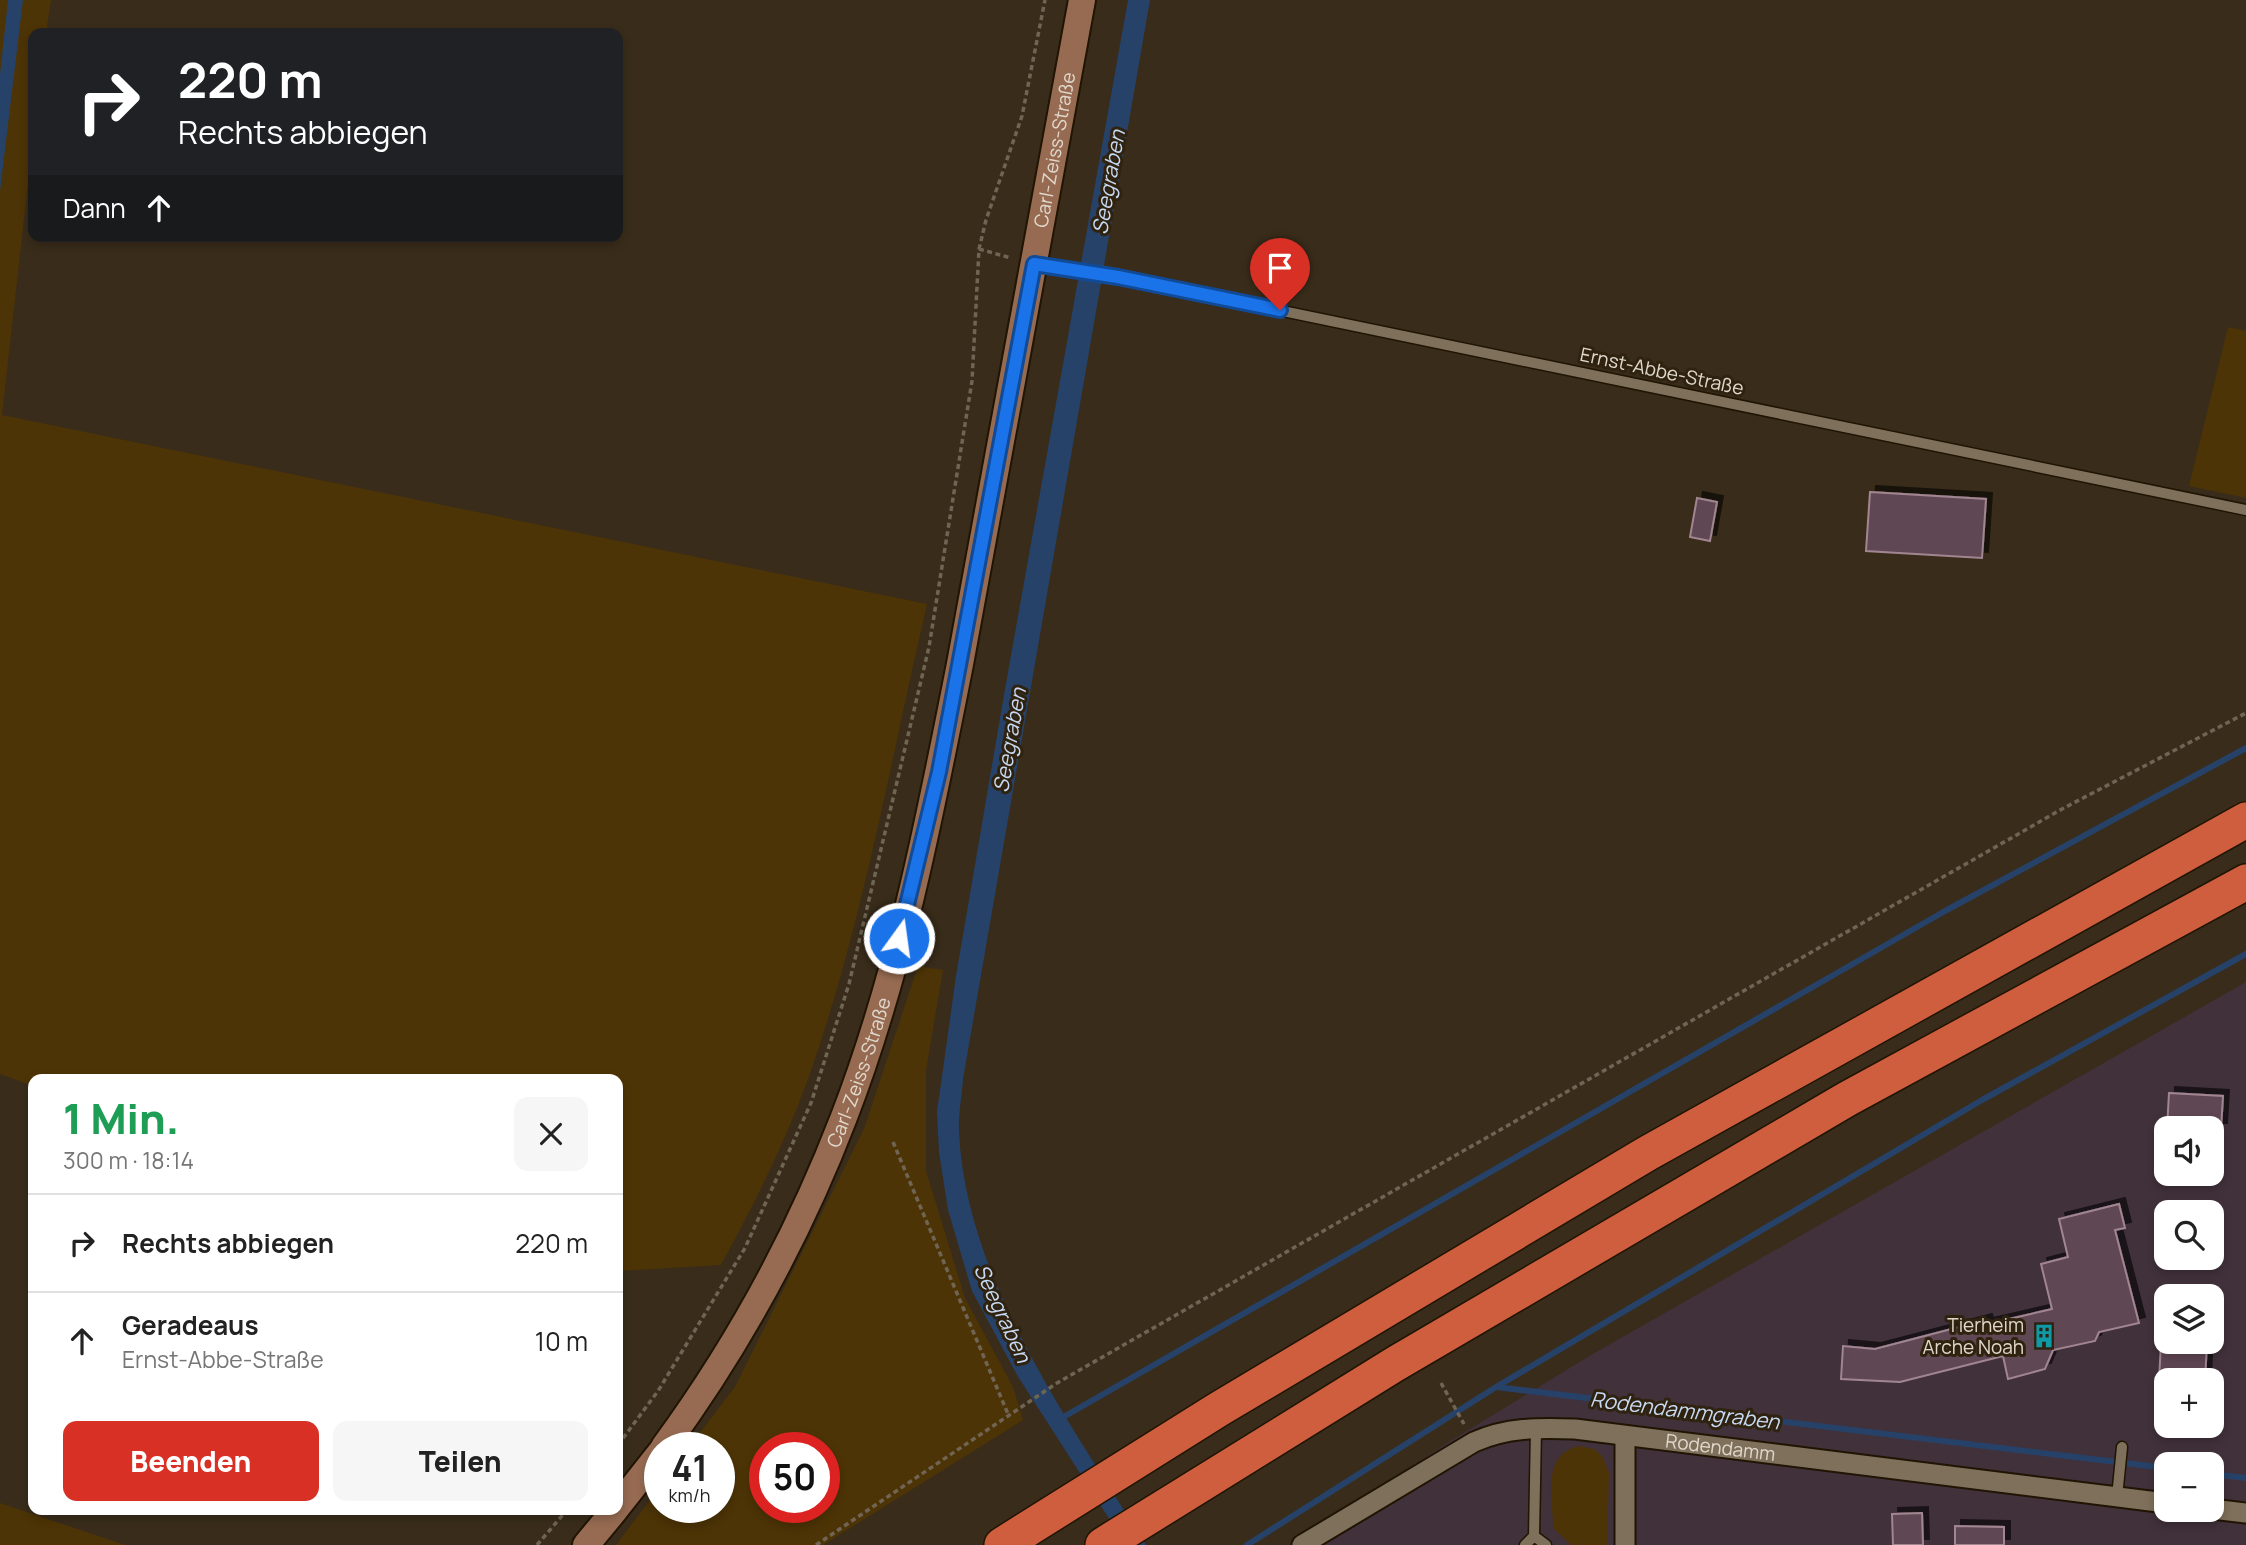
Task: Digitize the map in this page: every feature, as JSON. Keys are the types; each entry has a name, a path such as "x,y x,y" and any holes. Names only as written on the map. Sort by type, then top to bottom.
{"highway":[{"path":"1002,1545 1219,1409 1648,1153 2246,820"},
{"path":"1119,1535 1395,1364 1836,1106 2246,882"}],"main road":[{"name":"Carl-Zeiss-Straße","path":"674,1432 712,1378 772,1273 819,1177 844,1116 894,959 939,772 1082,0"},
{"path":"623,1499 644,1473"},
{"path":"586,1545 610,1515"}],"street":[{"name":"Rodendamm","path":"1302,1545 1474,1442 1499,1432 1536,1428 2118,1489 2154,1500"},
{"path":"1625,1437 1625,1545"},
{"path":"2224,1510 2246,1513"}],"lane":[{"name":"Ernst-Abbe-Straße","path":"1034,264 1118,277 2246,510"},
{"path":"1525,1545 1534,1536 1536,1428"},
{"path":"2118,1489 2122,1447"},
{"path":"1534,1536 1546,1545"}],"path":[{"path":"623,1438 658,1391 745,1248 811,1103 849,984 929,647 972,381 979,249 986,220 1022,116 1045,0"},
{"path":"979,249 1034,264"},
{"path":"816,1545 1057,1383 2062,809 2246,713"},
{"path":"893,1142 1008,1414"},
{"path":"1441,1383 1474,1442"},
{"path":"537,1545 563,1515"}],"shaded area":[{"path":"0,0 51,0 47,28 28,28 28,183 2,415 927,604 874,845 844,965 826,1024 788,1129 721,1265 623,1271 623,1074 28,1074 28,1084 0,1074"},
{"path":"2228,327 2246,331 2246,498 2189,486"},
{"path":"918,966 943,970 926,1070 926,1171 965,1298 1013,1387 1023,1420 823,1545 616,1545 644,1508 644,1523 735,1523 735,1432 700,1432 735,1387 864,1129"},
{"path":"2246,982 2246,1545 1290,1545 1452,1440 1591,1355"},
{"path":"1579,1446 1594,1449 1602,1456 1609,1473 1607,1545 1571,1545 1553,1528 1551,1490 1554,1467 1567,1451"},
{"path":"0,1503 28,1512 28,1515 36,1515 125,1545 0,1545"}],"water":[{"path":"8,0 23,0 0,191 0,74"},
{"name":"Seegraben","path":"1128,0 1150,0 963,1079 959,1132 966,1187 980,1242 1001,1296 1055,1400 1146,1545 1126,1545 1017,1375 972,1291 948,1210 939,1152 937,1112 956,976 1005,689"}],"building":[{"path":"1870,492 1986,499 1982,558 1866,551"},
{"path":"1697,498 1717,502 1710,541 1690,537"},
{"path":"2169,1093 2223,1096 2222,1116 2168,1116"},
{"path":"2119,1204 2125,1228 2115,1230 2139,1323 2099,1332 2095,1341 2053,1350 2045,1369 2008,1379 2003,1356 1900,1382 1841,1379 1843,1346 1875,1349 1986,1320 1987,1324 2052,1309 2041,1264 2068,1257 2059,1219"},
{"path":"2160,1354 2206,1354 2206,1368 2160,1368"},
{"path":"1922,1513 1923,1545 1893,1545 1892,1514"},
{"path":"1955,1526 2004,1527 2004,1545 1955,1545"}],"waterway":[{"path":"1060,1419 1945,911 2246,748"},
{"path":"1496,1387 1982,1100 2246,954"},
{"name":"Rodendammgraben","path":"1247,1545 1496,1387 2154,1467"},
{"name":"Rodendammgraben","path":"2224,1475 2246,1478"}],"place":[{"name":"Tierheim Arche Noah","path":"2044,1336"}],"route":[{"path":"899,938 939,772 1034,264 1118,277 1280,310"}]}
